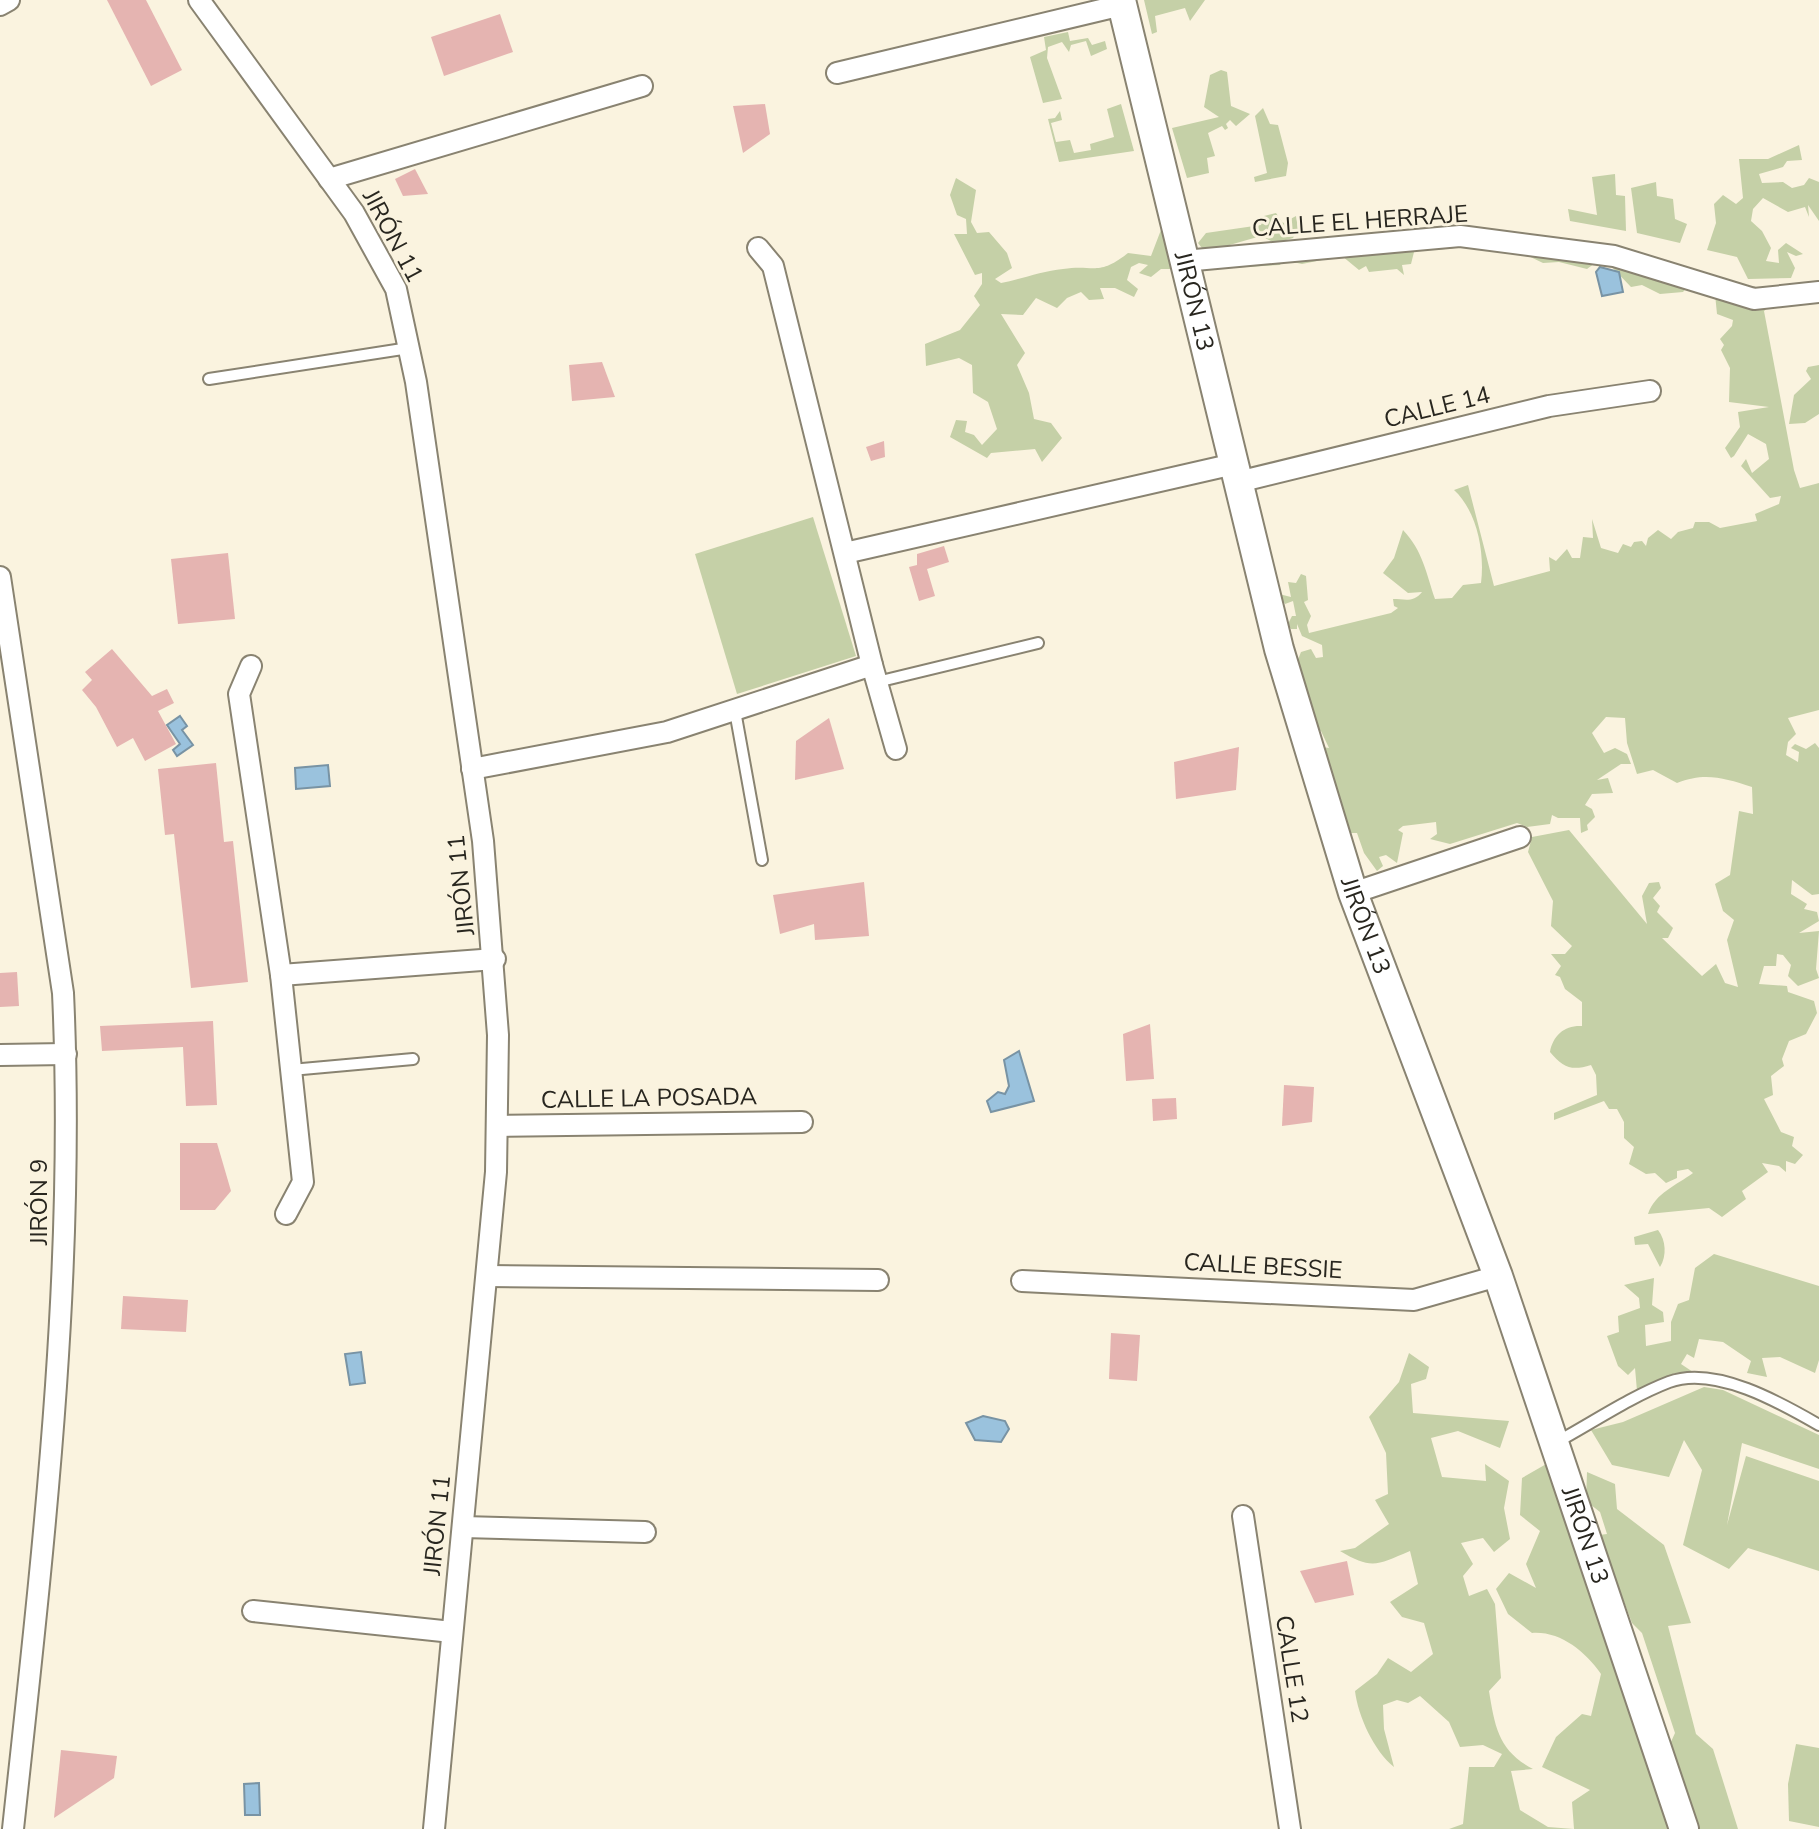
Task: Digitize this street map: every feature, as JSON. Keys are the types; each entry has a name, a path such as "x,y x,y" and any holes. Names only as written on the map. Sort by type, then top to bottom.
{"street":[{"path":"0,5 9,0"},
{"name":"JIRÓN 11","path":"199,0 354,213 396,289 410,348 472,769 495,959 497,1126 487,1276 434,1829"},
{"path":"837,73 1121,2"},
{"name":"JIRÓN 13","path":"1121,2 1279,649 1353,893 1498,1276 1684,1829"},
{"path":"329,179 642,86"},
{"name":"CALLE EL HERRAJE","path":"1184,261 1460,236 1614,256 1754,299 1819,292"},
{"path":"758,248 773,266 874,674 896,749"},
{"name":"CALLE 14","path":"845,553 1549,406 1650,391"},
{"name":"JIRÓN 9","path":"0,577 63,993 66,1054 65,1277 40,1572 13,1829"},
{"path":"251,666 239,694 281,975 303,1182 286,1214"},
{"path":"472,769 667,732 874,674"},
{"path":"1353,893 1520,837"},
{"path":"281,975 495,959"},
{"path":"0,1055 66,1054"},
{"name":"CALLE LA POSADA","path":"497,1126 802,1122"},
{"path":"487,1276 878,1280"},
{"name":"CALLE BESSIE","path":"1022,1281 1414,1300 1498,1276"},
{"name":"CALLE 12","path":"1243,1516 1290,1829"},
{"path":"463,1527 645,1532"},
{"path":"253,1611 452,1632"}],"lane":[{"path":"209,379 410,348"},
{"path":"874,674 1038,643"},
{"path":"735,711 762,860"},
{"path":"291,1070 413,1059"},
{"path":"1555,1443 1672,1381 1712,1380 1772,1398 1819,1425"}],"green space":[{"path":"1144,0 1205,0 1190,21 1185,8 1155,16 1157,32 1152,34"},
{"path":"1068,32 1070,41 1088,38 1092,45 1105,41 1107,49 1091,56 1086,41 1071,45 1069,52 1062,42 1048,47 1047,58 1062,99 1043,103 1030,57 1046,50 1044,37"},
{"path":"1221,70 1227,72 1231,106 1250,114 1236,126 1230,120 1225,130 1222,126 1208,133 1215,156 1207,158 1209,173 1187,178 1172,128 1219,117 1204,107 1210,75"},
{"path":"1121,104 1134,151 1059,162 1048,119 1055,118 1060,111 1062,120 1051,123 1056,142 1070,140 1074,153 1091,150 1090,144 1114,137 1107,109"},
{"path":"1263,108 1270,124 1278,125 1288,163 1286,176 1255,182 1254,177 1267,173 1255,116"},
{"path":"1799,145 1802,160 1787,161 1783,167 1759,174 1762,183 1783,182 1792,188 1804,185 1809,178 1819,182 1819,221 1808,205 1809,217 1805,207 1788,212 1763,198 1753,209 1751,221 1762,231 1771,248 1766,261 1779,263 1778,250 1786,243 1803,254 1796,256 1787,252 1795,268 1791,278 1748,279 1737,257 1707,250 1716,223 1714,204 1723,195 1736,204 1743,198 1739,159 1768,159"},
{"path":"1615,174 1616,195 1625,196 1626,231 1570,221 1568,209 1597,215 1592,177"},
{"path":"956,178 976,190 971,222 977,233 989,232 1007,253 1012,268 995,279 1001,283 1055,270 1102,267 1128,253 1151,256 1164,222 1174,269 1161,269 1151,277 1139,273 1148,265 1139,263 1131,267 1127,280 1138,289 1134,297 1115,288 1100,288 1104,299 1089,300 1081,292 1067,298 1057,308 1036,298 1023,315 1001,314 1025,353 1017,365 1029,393 1034,419 1051,423 1062,438 1042,462 1035,449 991,453 987,458 950,437 956,420 967,421 965,432 974,435 982,445 997,429 988,402 973,393 972,365 959,358 926,366 925,344 960,330 980,305 974,296 982,284 982,273 975,275 954,234 967,234 966,219 957,215 950,195"},
{"path":"1656,182 1657,196 1673,199 1675,219 1687,224 1680,243 1637,233 1631,188"},
{"path":"1276,213 1283,223 1296,216 1298,229 1293,238 1275,243 1261,236 1205,252 1198,243 1206,233 1261,225 1264,216"},
{"path":"1430,243 1511,250 1464,247 1436,250"},
{"path":"1411,244 1414,252 1411,264 1402,265 1404,275 1397,269 1369,272 1366,266 1359,270 1342,256 1302,264 1283,260 1280,265 1212,269 1214,261"},
{"path":"1518,251 1614,260 1688,286 1683,292 1660,294 1642,285 1631,287 1609,264 1595,263 1587,269 1559,262 1543,263"},
{"path":"1715,294 1771,305 1764,311 1794,470 1800,488 1819,483 1819,710 1788,718 1796,734 1788,742 1786,755 1798,762 1799,752 1791,748 1795,744 1806,749 1815,743 1819,748 1819,894 1812,895 1792,880 1791,894 1807,904 1804,909 1817,912 1819,921 1799,933 1819,931 1816,969 1819,978 1798,986 1788,976 1791,965 1783,955 1777,954 1776,966 1764,966 1759,984 1787,986 1788,992 1814,1001 1817,1013 1806,1034 1789,1041 1782,1059 1784,1066 1771,1076 1773,1095 1764,1099 1781,1132 1794,1137 1792,1146 1803,1155 1795,1164 1786,1161 1786,1172 1779,1166 1762,1163 1768,1172 1742,1191 1746,1199 1722,1217 1709,1208 1648,1214 1661,1195 1693,1173 1688,1169 1677,1171 1677,1178 1666,1183 1655,1173 1646,1174 1629,1164 1634,1147 1624,1138 1624,1122 1617,1109 1609,1109 1604,1101 1554,1120 1554,1113 1597,1095 1596,1075 1591,1065 1568,1067 1550,1052 1561,1032 1582,1026 1582,1002 1565,989 1560,977 1555,975 1561,966 1551,954 1565,954 1572,946 1551,926 1553,901 1528,852 1532,837 1569,830 1647,924 1642,896 1649,883 1659,882 1661,888 1653,898 1660,906 1657,912 1673,928 1668,938 1662,938 1702,976 1716,964 1725,983 1738,987 1727,940 1734,920 1723,911 1715,884 1730,875 1739,811 1753,814 1752,787 1714,778 1677,783 1653,770 1637,774 1627,743 1625,718 1606,717 1592,733 1604,753 1615,748 1627,754 1631,764 1621,764 1597,780 1608,778 1613,793 1592,794 1585,805 1592,809 1595,817 1587,825 1588,830 1581,833 1580,818 1552,815 1550,824 1527,827 1517,823 1450,844 1430,839 1437,834 1436,822 1403,826 1398,830 1403,833 1397,863 1386,855 1379,857 1383,866 1377,871 1364,853 1357,833 1349,833 1322,747 1329,748 1321,731 1311,727 1297,662 1301,652 1311,649 1316,658 1323,657 1322,645 1302,636 1297,624 1297,629 1291,629 1288,624 1292,616 1296,616 1293,601 1285,604 1279,594 1291,597 1288,582 1296,583 1301,574 1306,576 1308,600 1304,602 1311,616 1307,625 1309,633 1391,613 1398,608 1394,606 1393,599 1412,599 1422,592 1408,593 1383,573 1394,558 1403,530 1420,554 1435,599 1452,598 1463,585 1481,583 1482,558 1478,533 1468,509 1454,490 1468,485 1494,586 1550,571 1549,557 1556,561 1567,549 1572,558 1580,558 1583,537 1593,538 1592,519 1601,548 1618,553 1623,544 1631,547 1634,542 1642,541 1646,546 1648,538 1658,530 1671,539 1678,532 1693,528 1695,522 1709,522 1720,528 1757,521 1755,514 1779,504 1781,496 1770,498 1741,466 1746,459 1752,473 1769,459 1766,444 1748,434 1731,458 1725,448 1740,427 1738,412 1769,407 1729,402 1730,368 1721,350 1724,345 1720,339 1732,326 1733,320 1717,314"},
{"path":"1819,365 1819,414 1805,423 1789,424 1794,395 1811,379 1806,371 1808,367"},
{"path":"813,517 856,656 737,694 695,554"},
{"path":"1658,1230 1665,1248 1660,1267 1648,1244 1635,1245 1634,1237"},
{"path":"1714,1254 1819,1286 1819,1360 1815,1373 1780,1357 1762,1358 1767,1377 1747,1373 1751,1361 1723,1342 1699,1339 1694,1358 1687,1354 1681,1364 1693,1372 1675,1373 1637,1391 1635,1368 1628,1375 1618,1366 1607,1336 1619,1332 1618,1316 1640,1308 1639,1298 1624,1285 1654,1278 1652,1305 1663,1312 1664,1322 1645,1325 1646,1346 1671,1341 1671,1322 1678,1304 1689,1300 1695,1268"},
{"path":"1409,1353 1429,1367 1426,1379 1411,1384 1413,1413 1509,1421 1500,1448 1458,1431 1431,1438 1442,1477 1486,1481 1485,1464 1509,1481 1504,1508 1510,1539 1494,1552 1483,1538 1461,1543 1473,1564 1463,1576 1469,1596 1487,1589 1495,1604 1501,1678 1489,1691 1494,1716 1506,1746 1533,1769 1511,1771 1520,1810 1548,1827 1574,1829 1449,1829 1463,1824 1469,1767 1494,1767 1502,1754 1483,1745 1460,1747 1449,1722 1420,1696 1408,1703 1397,1700 1383,1705 1384,1729 1394,1767 1374,1743 1360,1711 1355,1691 1377,1674 1388,1658 1411,1672 1433,1654 1424,1623 1402,1617 1390,1602 1418,1584 1410,1551 1390,1560 1368,1563 1340,1551 1355,1548 1389,1524 1375,1500 1388,1494 1386,1453 1369,1417 1399,1382"},
{"path":"1704,1387 1723,1390 1819,1435 1819,1469 1742,1443 1727,1525 1746,1456 1819,1481 1819,1571 1748,1548 1729,1569 1683,1545 1702,1470 1684,1440 1669,1477 1612,1465 1591,1430 1623,1422"},
{"path":"1548,1463 1673,1829 1574,1829 1572,1802 1590,1790 1542,1767 1556,1737 1582,1714 1591,1716 1601,1674 1571,1644 1552,1635 1532,1633 1508,1614 1496,1589 1509,1573 1536,1588 1526,1564 1540,1531 1520,1515 1522,1478"},
{"path":"1587,1472 1615,1484 1617,1509 1664,1545 1691,1623 1668,1626 1696,1734 1713,1749 1738,1829 1697,1829 1670,1744 1675,1733 1642,1633 1632,1623 1599,1535 1607,1534 1600,1512 1586,1501"},
{"path":"1796,1744 1819,1748 1819,1827 1789,1821 1788,1784"}],"water":[{"path":"1600,267 1619,272 1623,292 1602,296 1596,272"},
{"path":"180,716 187,726 182,730 193,745 177,756 173,750 180,744 167,725"},
{"path":"328,765 330,786 296,789 295,768"},
{"path":"1019,1051 1034,1101 991,1112 987,1101 998,1092 1005,1094 1009,1086 1004,1060"},
{"path":"361,1352 365,1383 350,1385 345,1354"},
{"path":"983,1416 1005,1421 1009,1429 1001,1442 975,1440 966,1423"},
{"path":"259,1783 260,1815 245,1815 244,1784"}],"building":[{"path":"107,0 146,0 182,70 151,86"},
{"path":"500,14 513,52 444,76 431,37"},
{"path":"765,104 770,134 743,153 733,106"},
{"path":"415,169 428,194 403,196 395,179"},
{"path":"602,362 615,397 572,401 569,365"},
{"path":"884,441 885,457 871,461 866,447"},
{"path":"944,546 949,562 927,569 935,596 919,601 909,567 917,565 917,554"},
{"path":"228,553 235,619 178,624 171,559"},
{"path":"112,649 152,696 167,689 174,703 158,711 176,744 145,761 133,738 117,747 96,707 82,690 92,680 85,672"},
{"path":"829,718 844,769 795,780 796,741"},
{"path":"1239,747 1236,790 1176,799 1174,762"},
{"path":"216,763 224,842 233,841 248,982 191,988 174,834 165,835 158,769"},
{"path":"864,882 869,936 815,940 814,924 780,934 773,895"},
{"path":"17,972 19,1006 0,1007 0,973"},
{"path":"213,1021 217,1105 186,1106 183,1047 102,1051 100,1026"},
{"path":"1150,1024 1154,1079 1126,1081 1123,1034"},
{"path":"1284,1085 1314,1087 1312,1122 1282,1126"},
{"path":"1176,1098 1177,1119 1153,1121 1152,1099"},
{"path":"180,1143 217,1143 231,1191 215,1210 180,1210"},
{"path":"123,1296 188,1300 186,1332 121,1329"},
{"path":"1111,1333 1140,1335 1137,1381 1109,1379"},
{"path":"1347,1561 1354,1595 1315,1603 1300,1571"},
{"path":"61,1750 117,1756 114,1778 54,1818"}]}
